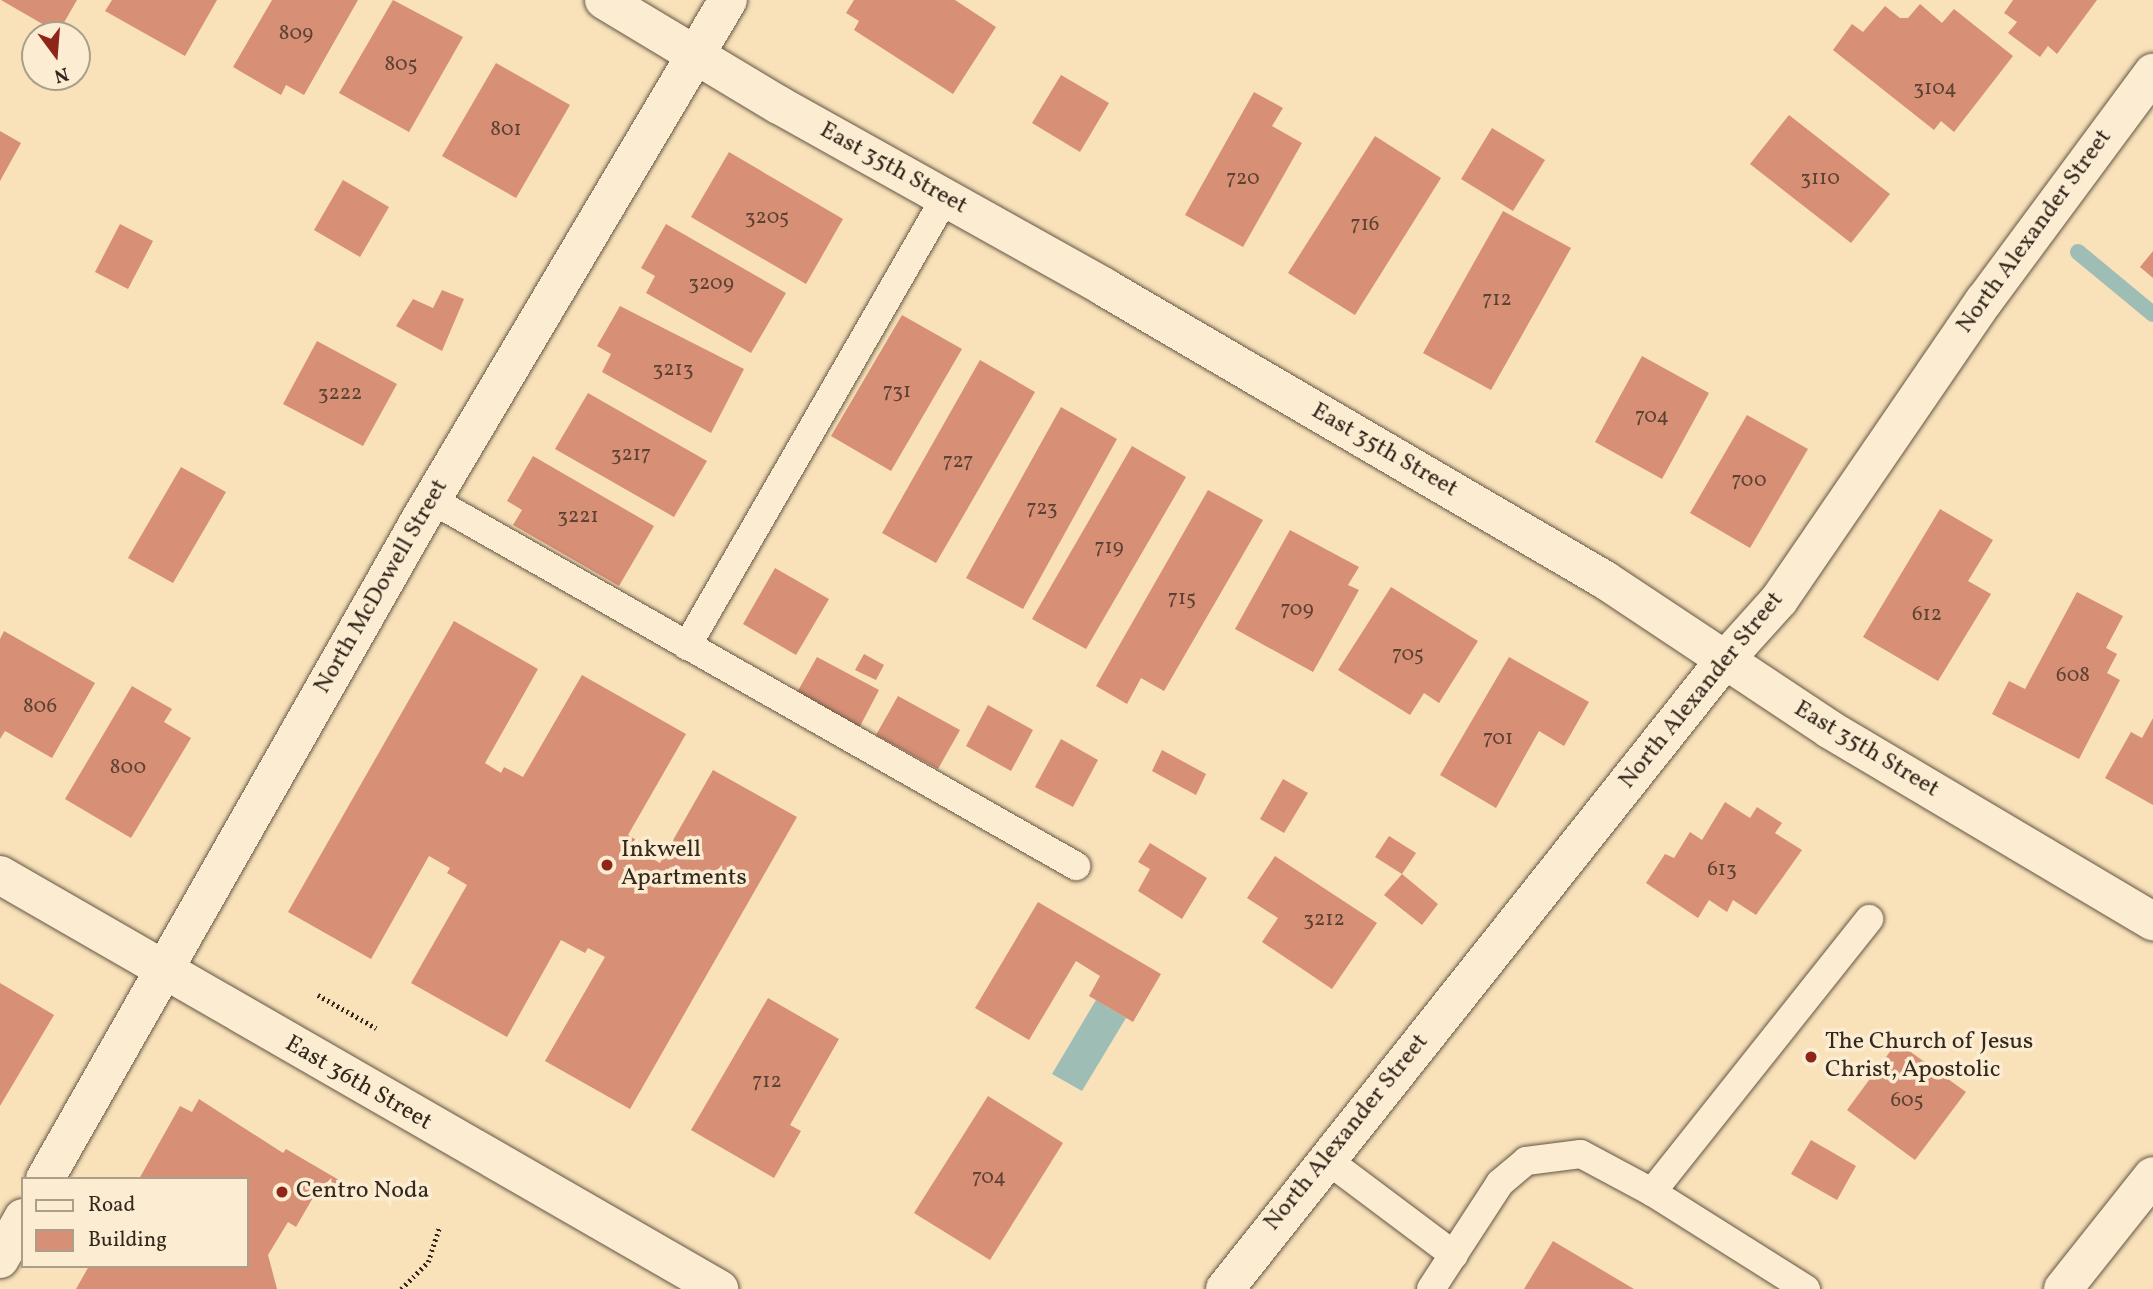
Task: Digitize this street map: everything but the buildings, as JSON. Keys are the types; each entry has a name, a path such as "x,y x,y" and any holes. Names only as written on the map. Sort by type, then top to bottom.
{"street":[{"name":"East 35th Street","path":"604,0 1605,580 1829,729 2153,921"},
{"name":"North McDowell Street","path":"46,1177 432,500 728,0"},
{"name":"North Alexander Street","path":"1225,1289 1326,1158 1724,661 1779,600 1991,290 2153,72"},
{"name":"East 36th Street","path":"0,875 162,972 719,1289"},
{"path":"2063,1289 2153,1176"},
{"path":"0,1259 21,1222"}],"lane":[{"path":"687,646 945,198"},
{"path":"432,500 1076,866"},
{"path":"1652,1192 1869,919"},
{"path":"1431,1289 1500,1183 1526,1161 1581,1154 1652,1192 1806,1289"},
{"path":"1326,1158 1454,1255"}],"path":[{"path":"318,995 376,1028"},
{"path":"401,1289 428,1262 439,1228"}],"water":[{"path":"1096,1000 1126,1018 1082,1091 1052,1074"}],"waterway":[{"path":"2078,252 2153,314"}],"place":[{"name":"Inkwell Apartments","path":"607,865"},
{"name":"The Church of Jesus Christ, Apostolic","path":"1811,1057"},
{"name":"Centro Noda","path":"282,1192"}]}
